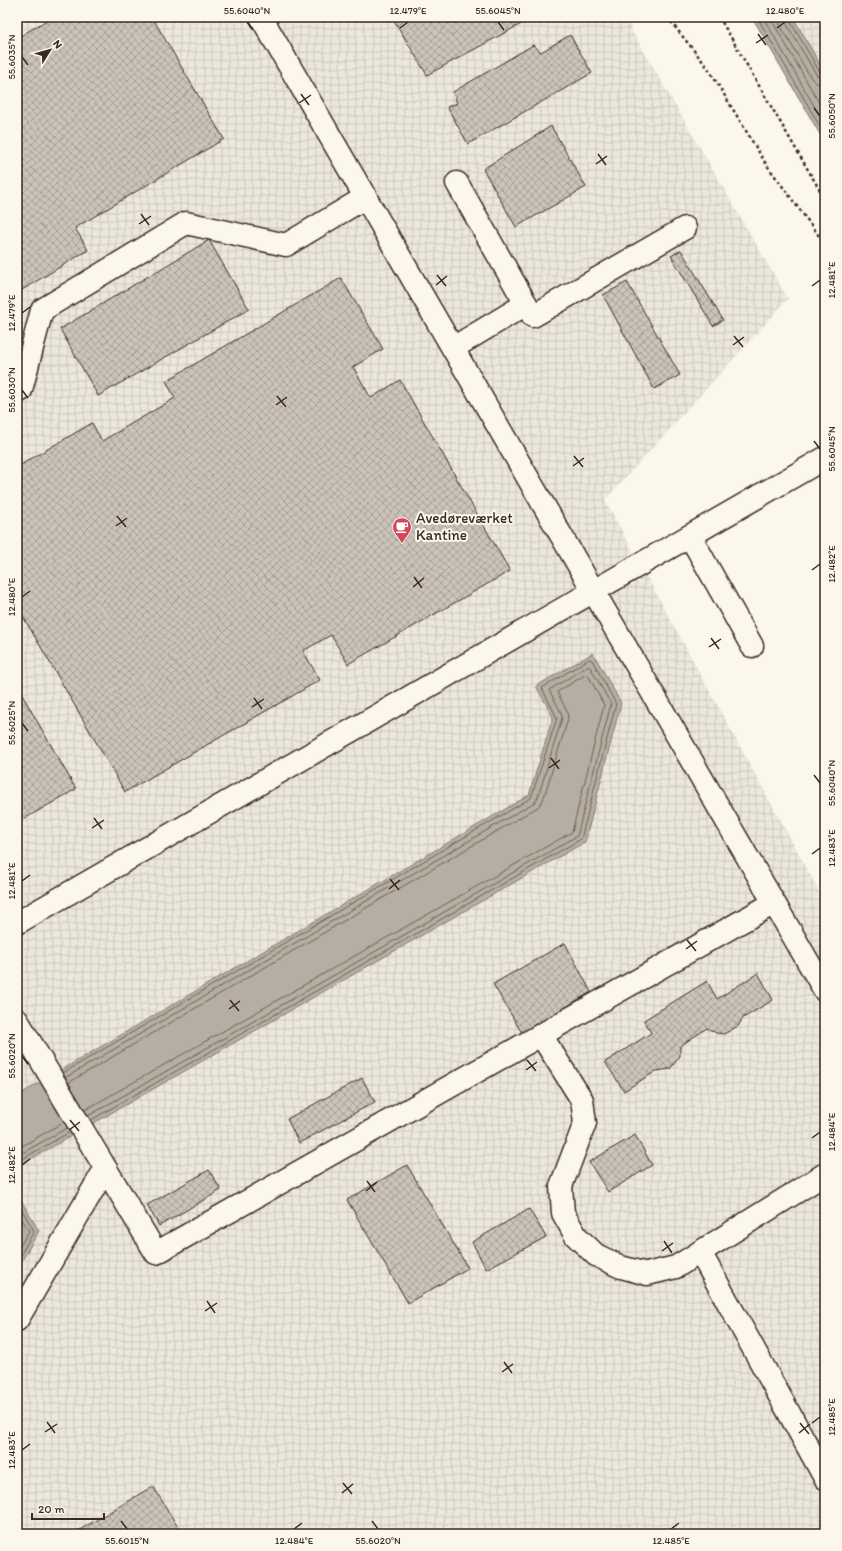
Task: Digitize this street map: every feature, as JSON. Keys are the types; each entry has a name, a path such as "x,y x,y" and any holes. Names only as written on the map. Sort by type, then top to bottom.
{"lane":[{"path":"261,17 825,991"},
{"path":"457,183 533,316 685,228"},
{"path":"17,392 21,390 42,310 186,223 286,245 366,198"},
{"path":"452,348 526,304"},
{"path":"17,924 593,590 825,458"},
{"path":"690,536 752,646"},
{"path":"17,1020 156,1253 774,903"},
{"path":"541,1035 582,1100 585,1122 561,1186 563,1213 576,1236 596,1256 621,1267 647,1274 676,1267 825,1174"},
{"path":"17,1320 105,1169"},
{"path":"700,1252 825,1478"}],"path":[{"path":"667,17 708,68 766,164 825,244"},
{"path":"719,17 825,199"}],"shaded area":[{"path":"17,17 624,17 788,299 605,500 825,902 825,1534 17,1534 17,1269 39,1231 17,1193 17,1167 585,842 621,703 536,686 553,717 529,795 17,1096"},
{"path":"762,17 825,17 825,125"}],"water":[{"path":"752,17 793,17 825,73 825,143"},
{"path":"593,653 621,703 585,842 17,1167 17,1096 529,795 553,717 536,686"},
{"path":"17,1193 39,1231 17,1269"}],"building":[{"path":"52,17 152,17 224,139 75,228 88,250 17,293 17,38"},
{"path":"392,17 534,17 427,75"},
{"path":"570,35 592,73 468,144 447,107 457,103 453,92 533,45 541,52"},
{"path":"551,126 586,187 516,227 483,169"},
{"path":"209,240 249,309 98,396 60,329"},
{"path":"681,250 723,320 713,326 671,256"},
{"path":"341,278 383,349 353,367 371,398 400,380 510,571 348,664 331,635 303,651 320,680 125,792 17,606 17,467 92,423 102,441 175,398 166,381"},
{"path":"627,282 680,375 654,389 603,295"},
{"path":"17,686 76,789 17,823"},
{"path":"565,943 591,992 522,1033 493,984"},
{"path":"758,973 773,1000 743,1018 738,1026 724,1034 716,1033 707,1028 680,1046 680,1056 670,1069 656,1071 624,1091 605,1062 651,1033 644,1020 707,981 717,999"},
{"path":"362,1078 375,1102 299,1143 287,1119"},
{"path":"635,1135 652,1165 608,1192 589,1162"},
{"path":"407,1165 468,1268 408,1303 347,1200"},
{"path":"209,1170 221,1190 159,1226 147,1205"},
{"path":"529,1209 546,1237 486,1269 472,1242"},
{"path":"153,1486 182,1534 73,1534"}],"place":[{"name":"Avedøreværket Kantine","path":"402,544"}]}
